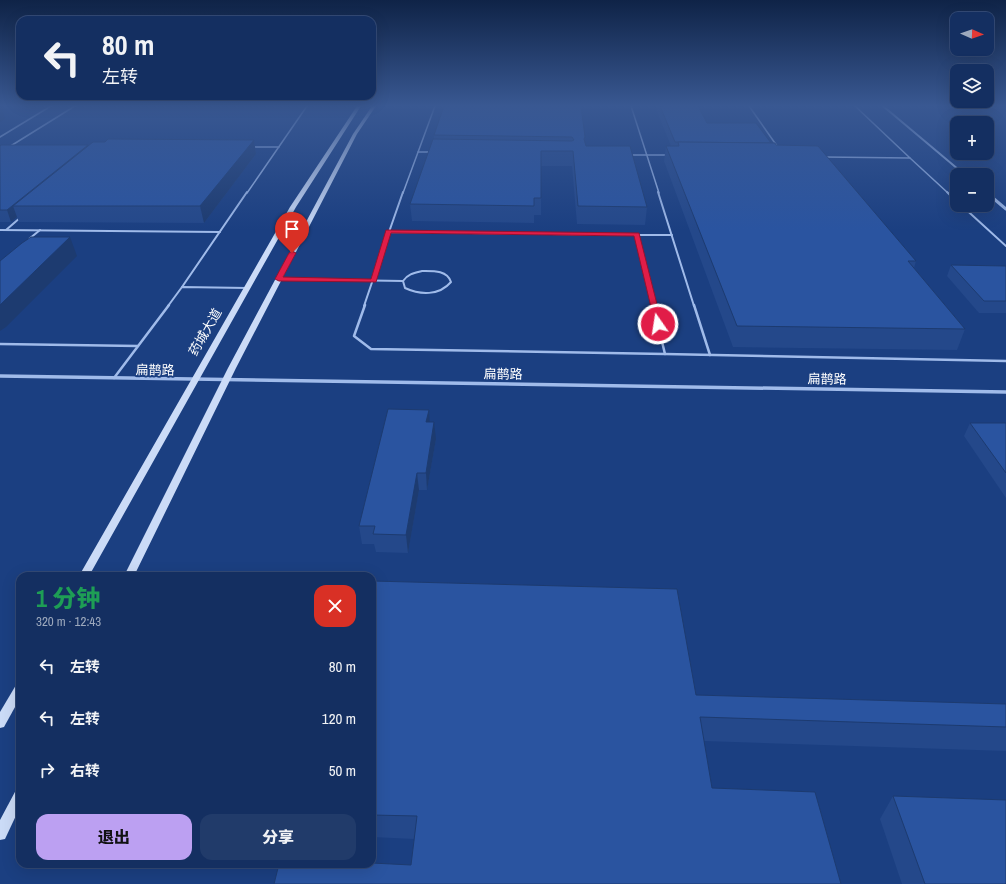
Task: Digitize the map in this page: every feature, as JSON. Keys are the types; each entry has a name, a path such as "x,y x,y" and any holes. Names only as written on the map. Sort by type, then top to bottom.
{"main road":[{"name":"药城大道","path":"86,572 293,207 332,147"},
{"path":"131,572 226,380 348,147"},
{"path":"0,723 16,695"},
{"path":"0,834 16,802"}],"street":[{"path":"932,147 957,168"},
{"path":"994,200 1006,210"},
{"name":"扁鹊路","path":"0,376 1006,392"}],"lane":[{"path":"6,150 10,147"},
{"path":"114,379 182,287 279,147"},
{"path":"420,147 388,232 374,281 354,336 371,349 1006,361"},
{"path":"644,147 710,355"},
{"path":"898,147 950,195"},
{"path":"418,152 433,152"},
{"path":"623,155 670,155"},
{"path":"824,157 910,158"},
{"path":"969,212 1006,246"},
{"path":"6,230 24,215"},
{"path":"0,230 220,232"},
{"path":"29,240 40,230"},
{"path":"388,232 672,235"},
{"path":"637,235 665,354"},
{"path":"279,279 403,281 409,275 430,271 448,275 451,282 439,291 424,293 405,288 403,281"},
{"path":"182,287 247,288"},
{"path":"0,344 138,346"}],"building":[{"path":"0,147 85,147 7,210 0,210"},
{"path":"86,147 248,147 200,206 13,206"},
{"path":"430,147 630,147 647,207 578,206 573,151 541,151 541,198 534,198 534,206 410,204"},
{"path":"666,147 819,147 916,261 908,261 965,329 737,326"},
{"path":"31,237 70,237 0,305 0,261"},
{"path":"951,265 1006,266 1006,301 984,301"},
{"path":"388,409 429,410 426,422 434,422 426,473 417,473 406,535 373,534 375,526 359,526"},
{"path":"970,423 1006,423 1006,473"},
{"path":"376,581 677,589 696,695 1006,704 1006,727 700,717 712,788 815,792 841,884 274,884 278,868 376,868 376,863 411,865 417,816 376,815"},
{"path":"893,796 1006,800 1006,884 925,884"}],"route":[{"path":"292,253 279,279 374,281 388,232 637,235 658,324"}]}
